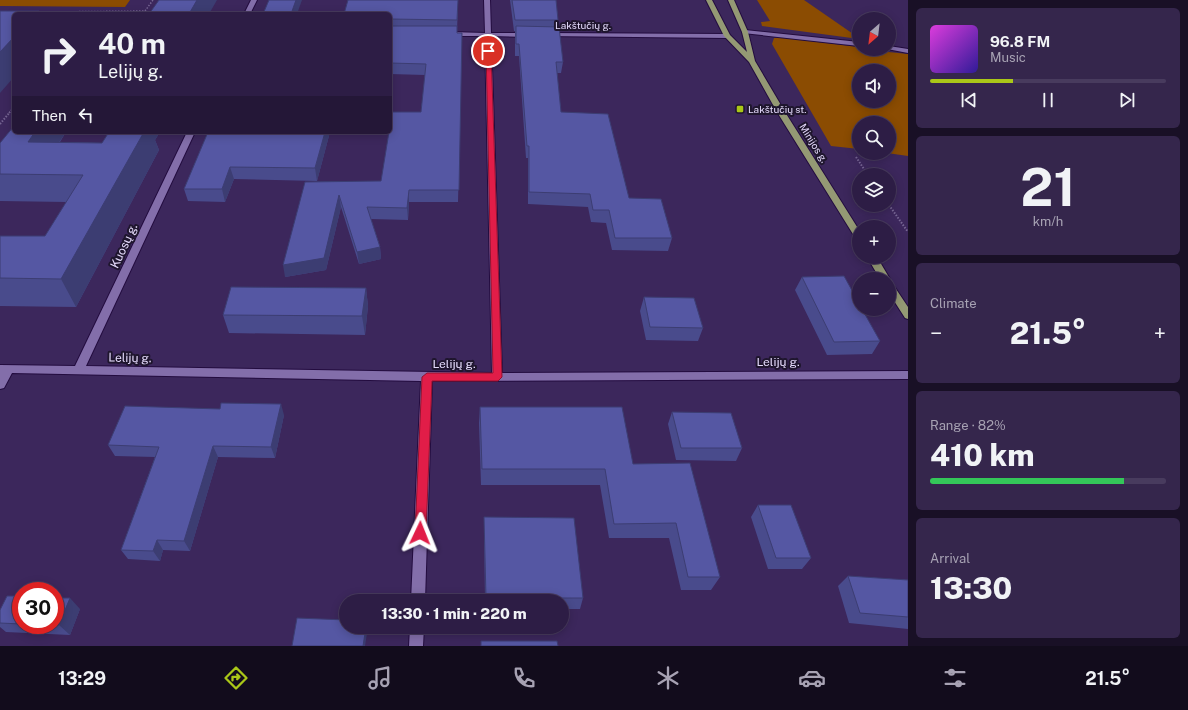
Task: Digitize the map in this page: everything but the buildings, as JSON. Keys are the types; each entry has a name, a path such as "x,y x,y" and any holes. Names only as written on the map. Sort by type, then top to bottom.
{"main road":[{"name":"Minijos g.","path":"710,0 727,36 752,61"},
{"name":"Minijos g.","path":"731,0 745,32 752,61 780,112 852,226"},
{"path":"896,296 908,315"}],"street":[{"path":"248,12 254,0"},
{"path":"486,0 498,377"},
{"path":"745,32 852,43"},
{"name":"Lakštučių g.","path":"442,34 727,36"},
{"path":"896,49 908,51"},
{"name":"Kuosų g.","path":"79,370 191,134"},
{"path":"0,385 5,369"},
{"name":"Lelijų g.","path":"5,369 427,377 908,375"},
{"path":"418,594 427,377"},
{"path":"416,646 417,634"}],"path":[{"path":"30,12 145,11 153,0"},
{"path":"0,124 12,109"},
{"path":"894,212 908,232"}],"shaded area":[{"path":"0,0 130,0 125,7 0,6"},
{"path":"757,0 804,0 852,33 852,38 762,26 761,22 770,21"},
{"path":"774,38 852,46 852,56 896,56 896,53 908,54 908,156 896,154 896,116 852,116 852,148 831,146 772,44"}],"place":[{"name":"Lakštučių st.","path":"740,109"}],"route":[{"path":"420,533 427,377 498,377 488,51"}]}
